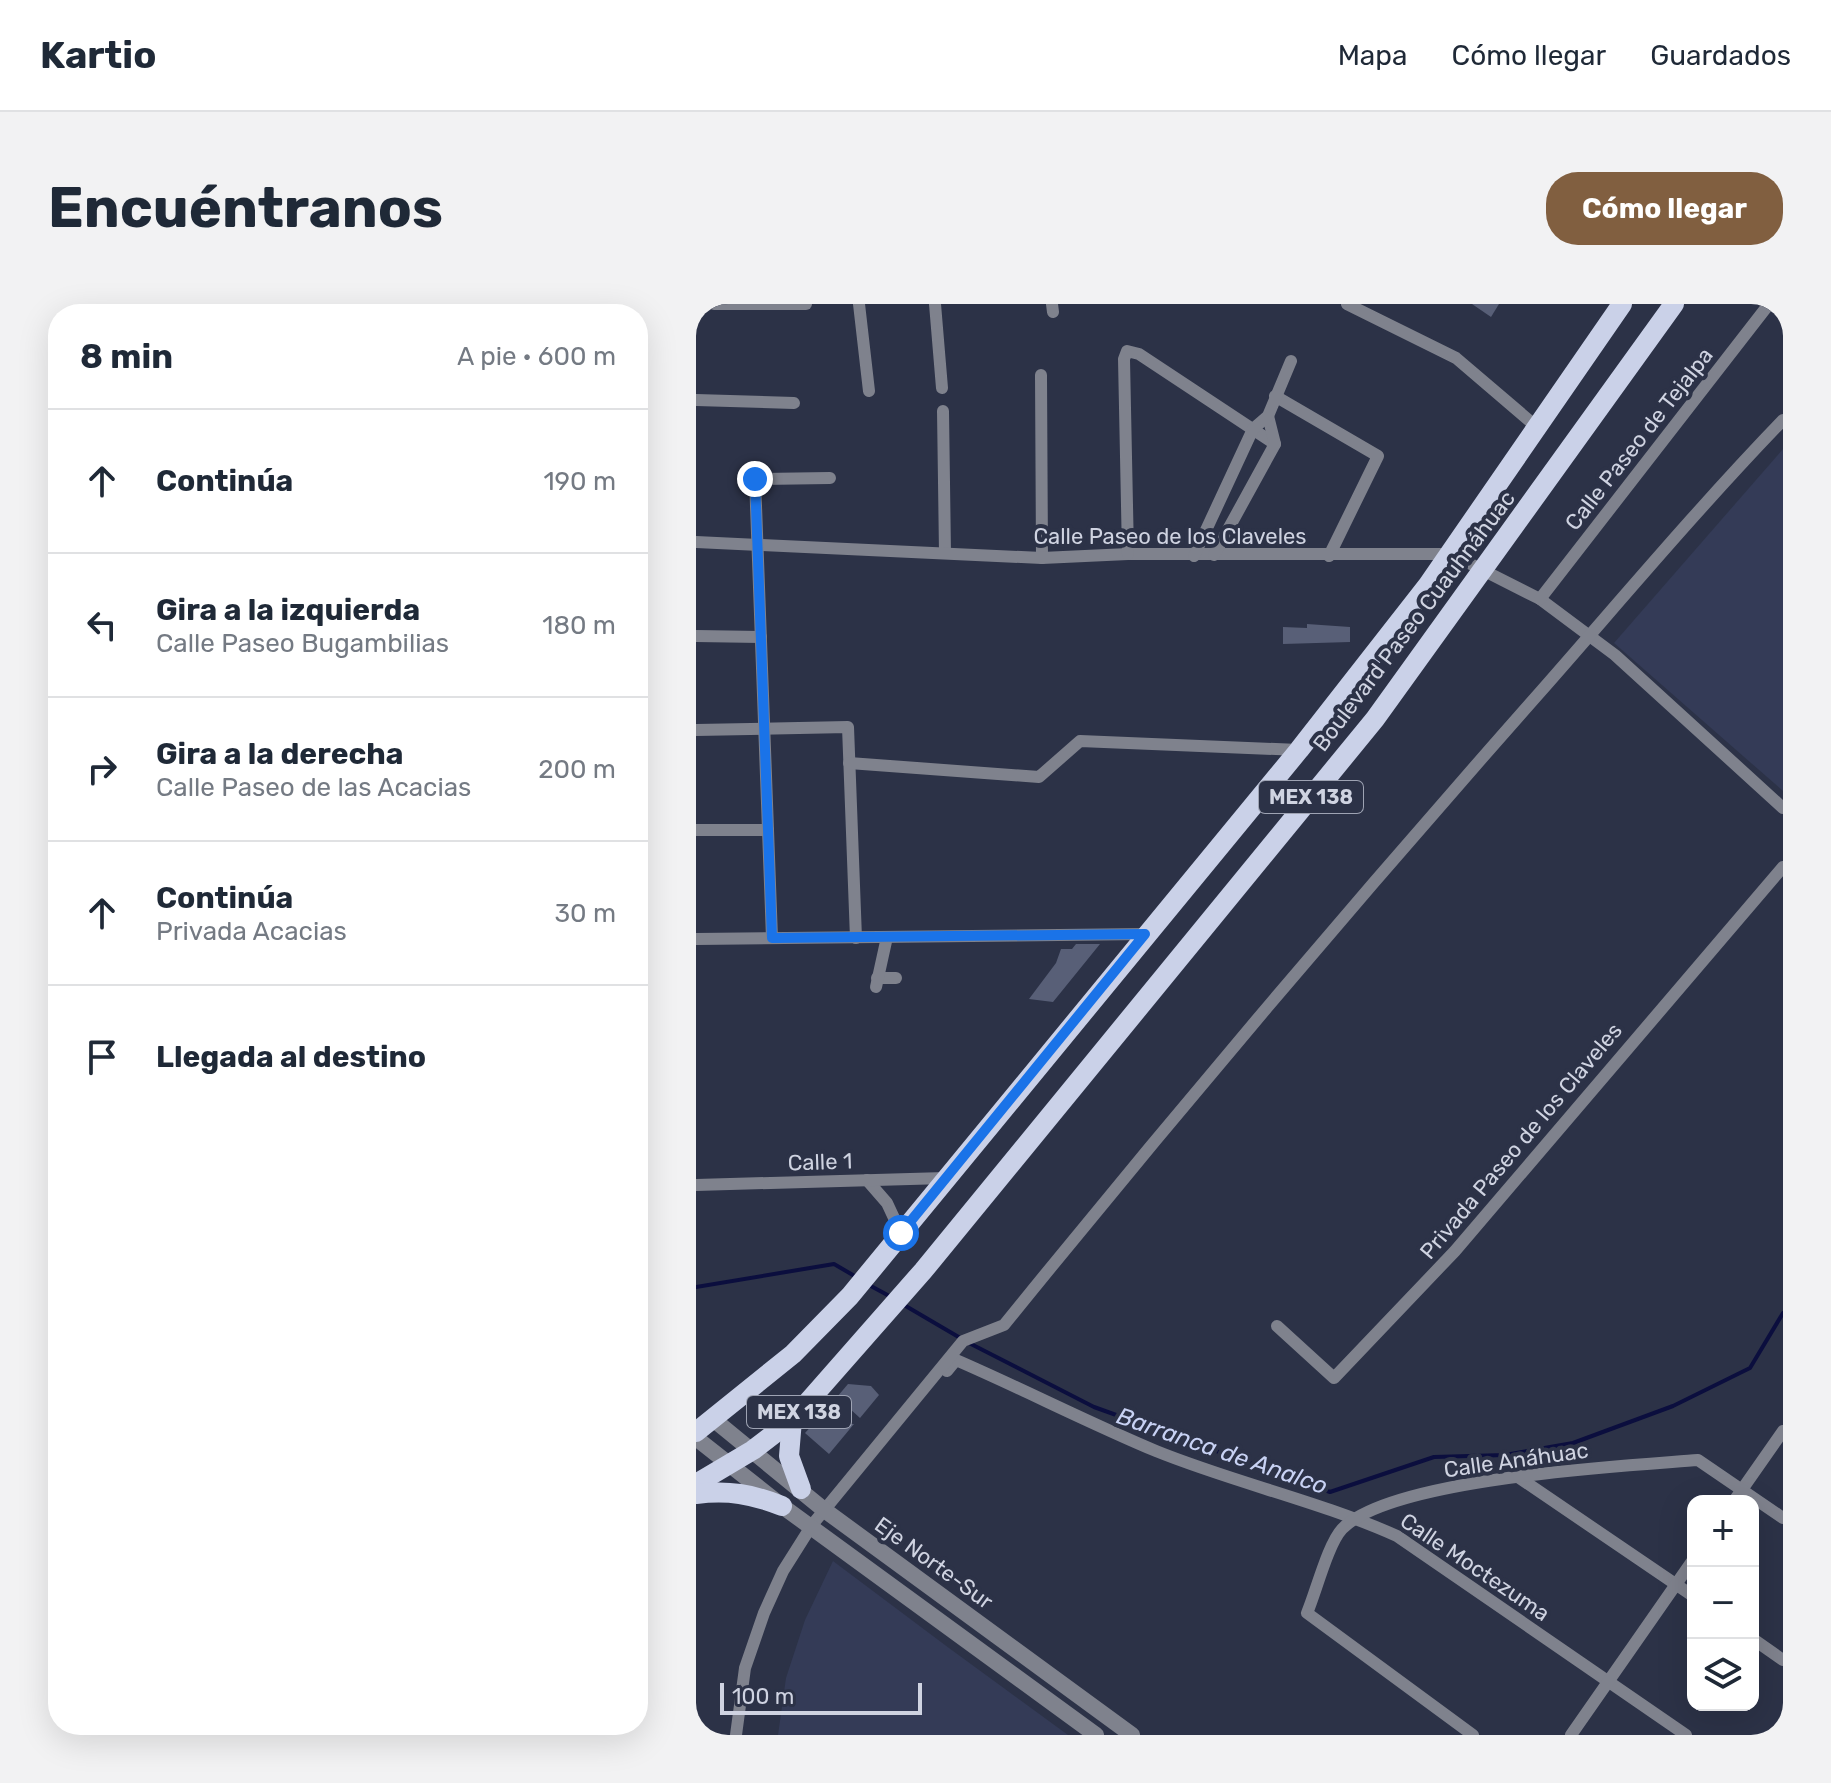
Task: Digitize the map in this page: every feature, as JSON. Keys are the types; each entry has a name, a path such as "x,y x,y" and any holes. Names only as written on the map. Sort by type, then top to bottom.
{"main road":[{"name":"Boulevard Paseo Cuauhnáhuac","path":"696,1432 793,1354 850,1296 1299,750 1451,554 1622,304"},
{"name":"Boulevard Paseo Cuauhnáhuac","path":"696,1484 731,1465 792,1420 923,1271 1375,719 1674,304"},
{"path":"1428,585 1443,599 1435,638"},
{"path":"792,1420 789,1456 801,1489"},
{"path":"696,1494 720,1491 752,1494 782,1506"}],"street":[{"path":"714,304 806,304"},
{"path":"859,304 869,391"},
{"path":"935,304 942,388"},
{"path":"1347,304 1456,358 1538,428"},
{"name":"Calle Paseo de Tejalpa","path":"1540,599 1769,304"},
{"path":"1128,554 1124,359 1127,351 1139,354 1275,444"},
{"path":"1194,556 1253,429 1268,416 1291,361"},
{"path":"1041,375 1042,558"},
{"path":"1275,396 1378,456 1329,556"},
{"path":"696,400 794,403"},
{"path":"943,411 945,553"},
{"path":"1214,555 1275,444 1268,416"},
{"path":"736,1735 745,1668 764,1613 783,1571 812,1525 963,1341 1004,1325 1185,1101 1378,875 1589,637 1655,557 1783,420"},
{"path":"772,938 755,479 830,478"},
{"name":"Calle Paseo de los Claveles","path":"696,542 1042,558 1128,554 1451,554 1540,599 1615,655 1783,808"},
{"path":"696,636 761,637"},
{"path":"696,730 848,727 856,938"},
{"path":"849,763 1039,777 1080,741 1299,750"},
{"path":"696,830 768,830"},
{"name":"Privada Paseo de los Claveles","path":"1277,1326 1334,1378 1455,1251 1565,1118 1783,867"},
{"path":"696,939 1145,934"},
{"path":"887,937 876,982 896,978"},
{"name":"Calle 1","path":"696,1185 945,1178"},
{"path":"867,1180 887,1203 897,1238"},
{"name":"Calle Moctezuma","path":"826,1511 956,1360 1156,1450 1268,1492 1356,1517 1397,1536 1686,1735"},
{"name":"Eje Norte-Sur","path":"713,1419 826,1511 1132,1735"},
{"path":"1738,1495 1783,1431"},
{"name":"Eje Norte-Sur","path":"696,1438 782,1506 1096,1735"},
{"name":"Calle Anáhuac","path":"1356,1517 1425,1494 1518,1477 1698,1460 1742,1490"},
{"path":"1518,1477 1687,1592"},
{"path":"1742,1490 1783,1518"},
{"path":"1356,1517 1340,1531 1307,1613 1473,1735"},
{"path":"1571,1735 1688,1567"},
{"path":"1759,1643 1783,1660"}],"shaded area":[{"path":"1783,449 1783,791 1614,643"},
{"path":"833,1561 1068,1735 778,1735 786,1678 805,1620"}],"building":[{"path":"1472,304 1499,304 1491,317"},
{"path":"1307,624 1350,627 1350,642 1283,644 1283,627 1307,628"},
{"path":"1076,944 1100,944 1053,1002 1029,999 1056,963 1061,949 1072,949"},
{"path":"848,1384 871,1386 879,1395 860,1418 837,1397"},
{"path":"816,1421 854,1424 829,1454 805,1433"}],"waterway":[{"name":"Barranca de Analco","path":"696,1287 834,1264 858,1278"},
{"name":"Barranca de Analco","path":"869,1285 893,1298"},
{"name":"Barranca de Analco","path":"904,1305 962,1339"},
{"name":"Barranca de Analco","path":"969,1343 1094,1407 1330,1492 1434,1457 1505,1455 1573,1443 1673,1406 1750,1368 1783,1313"}],"route":[{"path":"755,479 772,938 1145,934 901,1233"}]}
